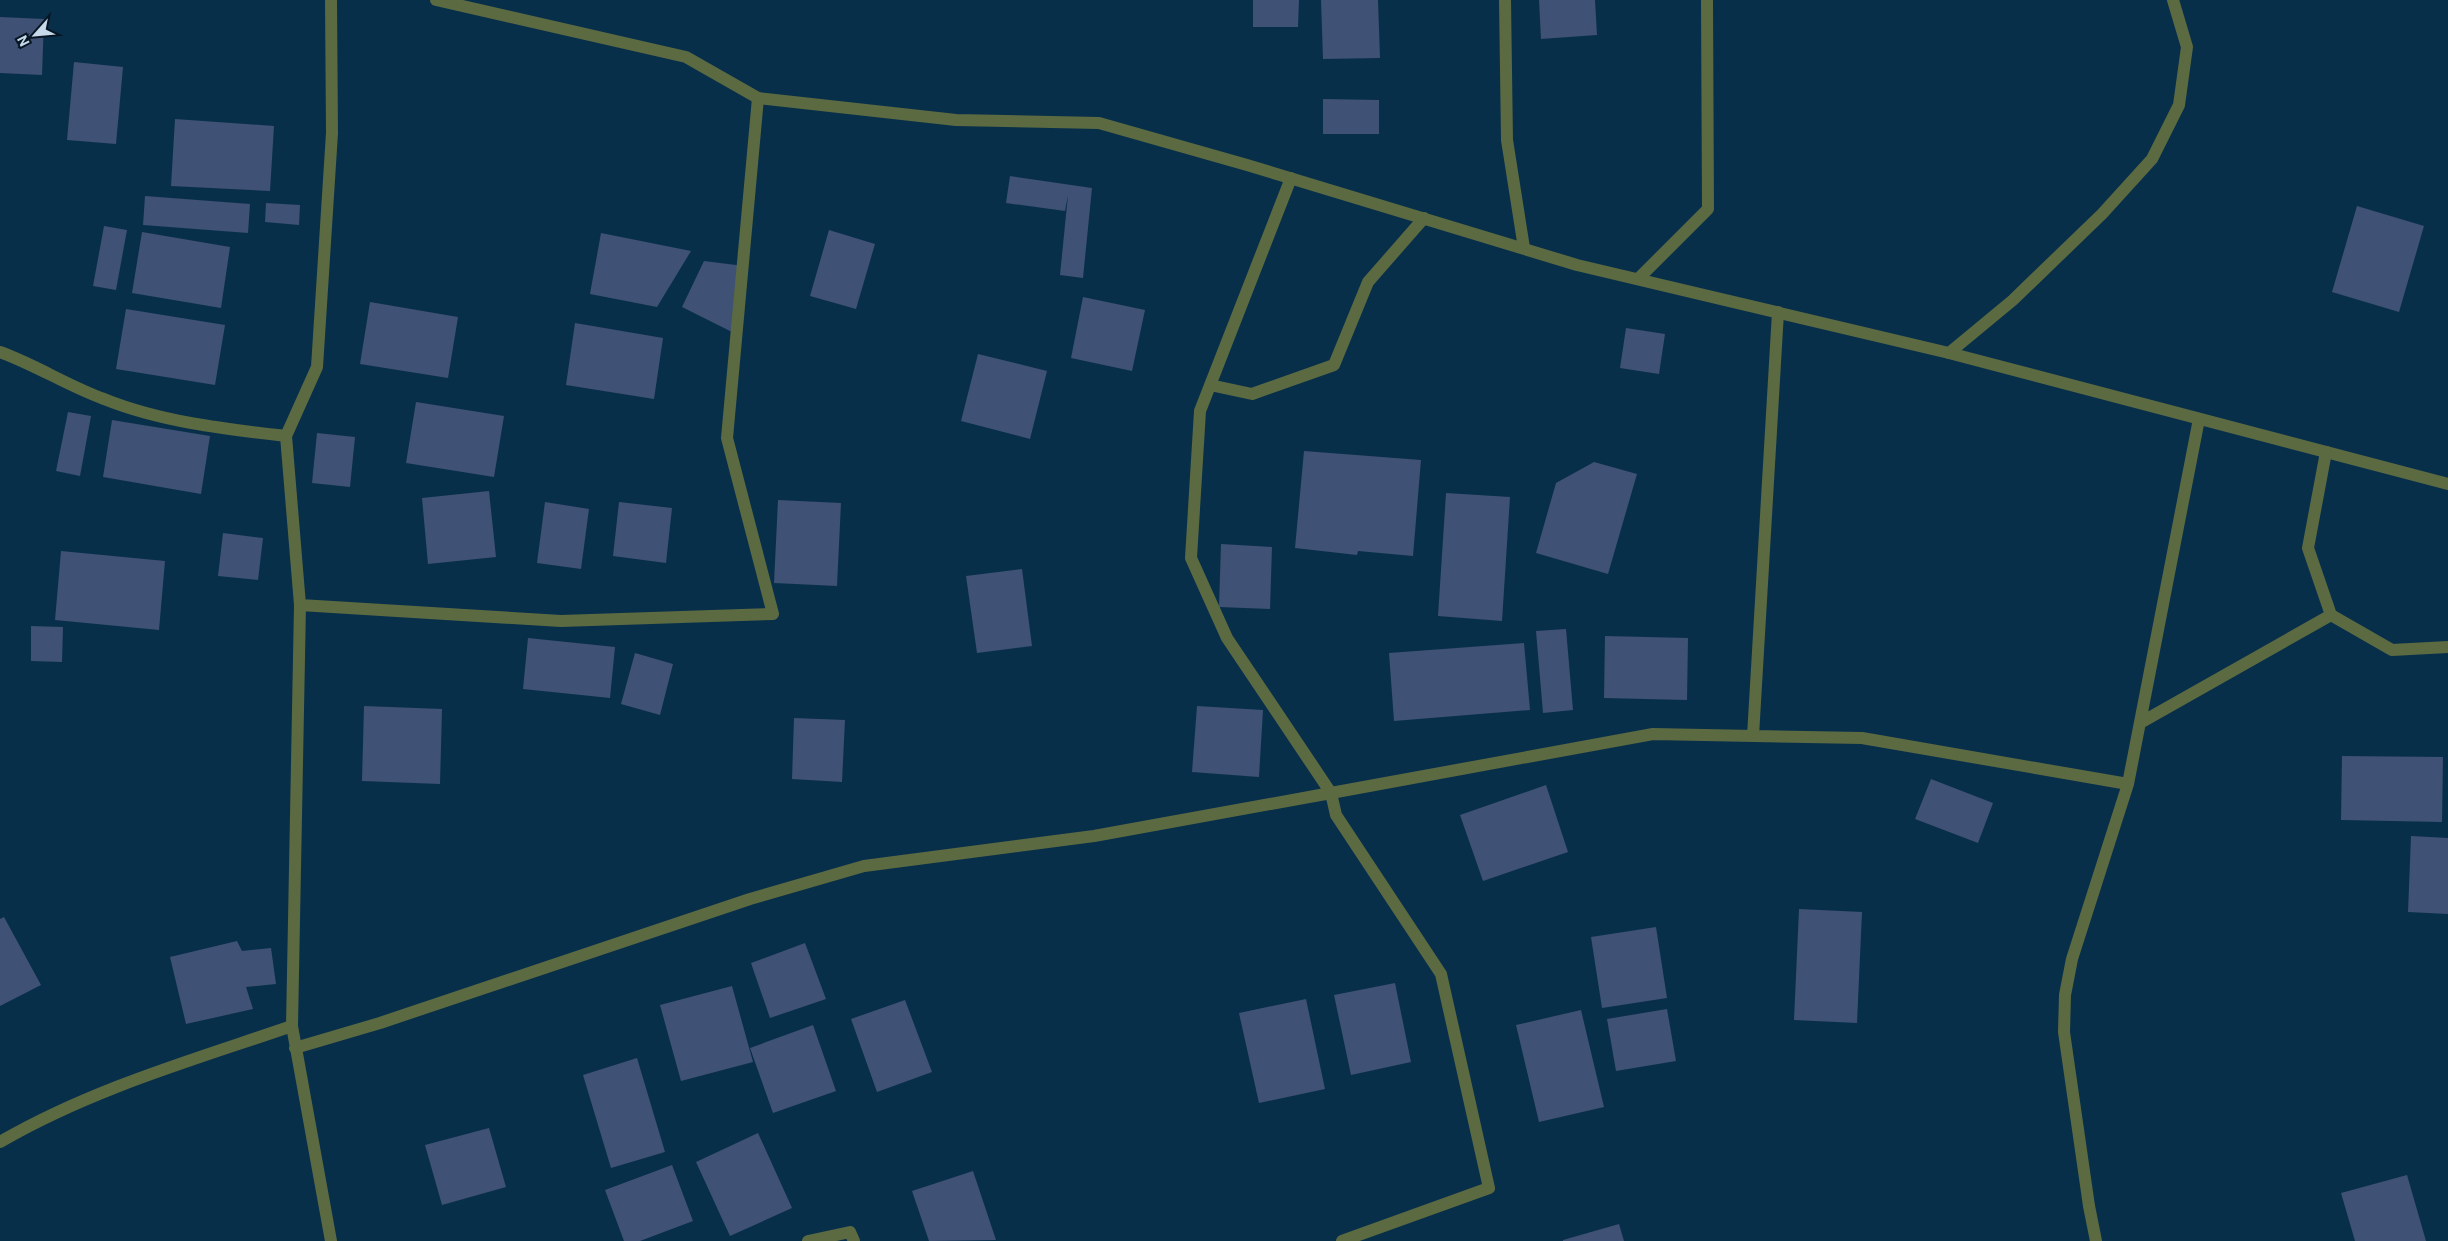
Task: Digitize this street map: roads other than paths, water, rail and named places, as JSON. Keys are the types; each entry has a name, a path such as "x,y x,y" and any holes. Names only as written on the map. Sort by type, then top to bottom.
{"street":[{"path":"331,0 332,133 317,367 286,436 300,605 292,1026 331,1241"},
{"path":"436,0 686,57 758,98 956,120 1099,123 1291,178 1577,265 1949,353 2448,484"},
{"path":"1505,0 1507,140 1524,248"},
{"path":"1638,279 1708,209 1707,0"},
{"path":"1949,353 2013,300 2102,214 2152,159 2179,105 2187,48 2172,0"},
{"path":"300,605 561,621 773,614 727,438 758,98"},
{"path":"1291,178 1200,411 1191,558 1227,638 1332,794 1336,815 1441,974 1488,1188 1342,1241"},
{"path":"1210,385 1252,394 1334,365 1368,282 1424,218"},
{"path":"1753,736 1778,312"},
{"path":"0,352 29,363 104,399 171,419 286,436"},
{"path":"2096,1241 2089,1206 2064,1032 2065,995 2072,959 2128,784 2199,419"},
{"path":"2326,452 2308,548 2331,615 2392,650 2448,647"},
{"path":"2140,723 2331,615"},
{"path":"295,1048 389,1020 750,899 864,866 1094,836 1653,734 1862,738 2128,784"},
{"path":"0,1142 41,1118 117,1086 292,1026"},
{"path":"808,1241 850,1232 854,1241"}]}
